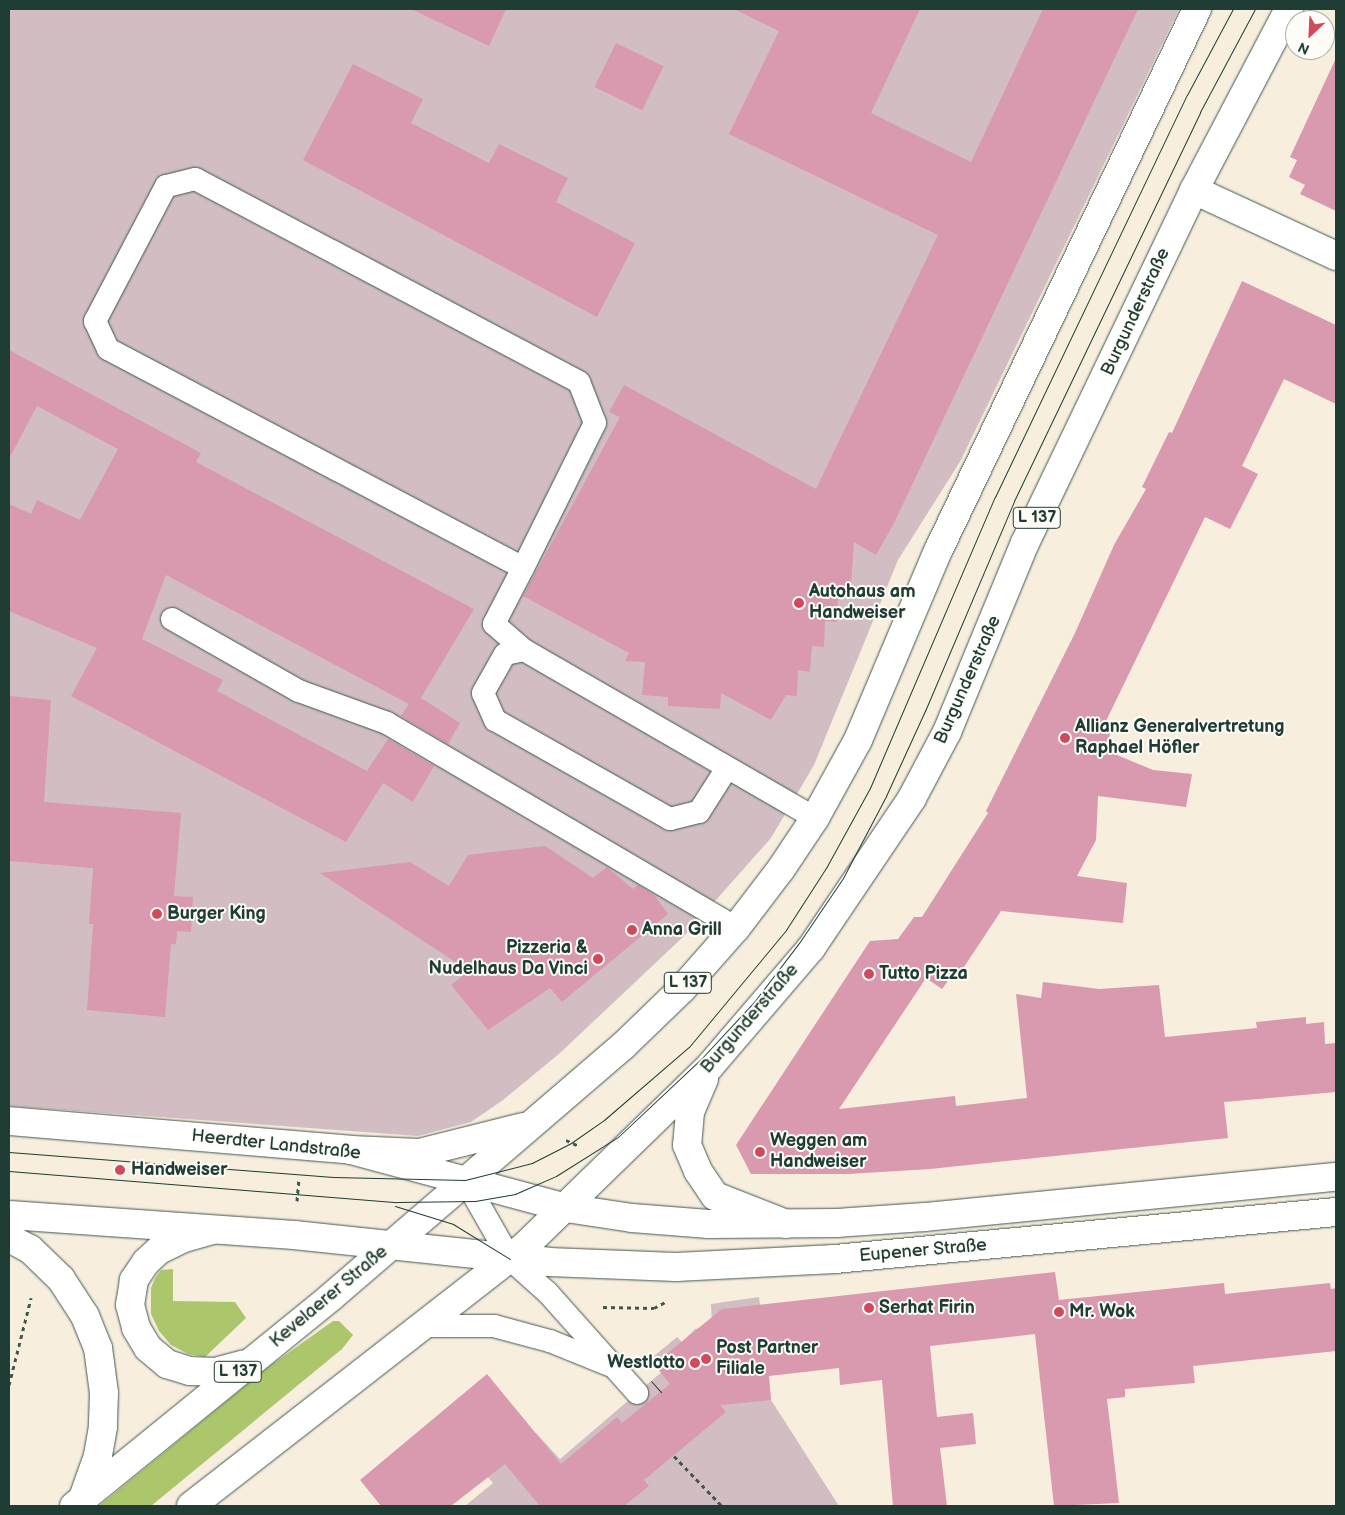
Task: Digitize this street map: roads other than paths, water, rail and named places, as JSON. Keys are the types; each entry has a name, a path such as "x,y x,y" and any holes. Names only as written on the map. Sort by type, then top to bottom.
{"main road":[{"name":"L 137","path":"465,1180 534,1123 682,989 736,928 815,818 858,740 938,551 1197,9"},
{"name":"Burgunderstraße","path":"510,1258 566,1208 710,1066 811,948 912,798 947,732 1025,543 1194,190 1289,9"},
{"path":"1194,190 1336,256"},
{"name":"L 137","path":"710,1066 690,1112 687,1145 698,1171 715,1196 786,1224"},
{"name":"Heerdter Landstraße","path":"9,1121 352,1150 566,1208"},
{"path":"352,1150 419,1152 470,1142 534,1123"},
{"name":"Eupener Straße","path":"566,1208 679,1222 786,1224 925,1217 1336,1177"},
{"name":"Kevelaerer Straße","path":"79,1502 392,1244 465,1180"},
{"name":"Eupener Straße","path":"510,1258 632,1267 729,1266 1336,1212"},
{"path":"9,1215 392,1244 510,1258"},
{"path":"212,1230 184,1238 159,1250 146,1262 134,1280 130,1305 136,1328 148,1348 167,1364 190,1371 215,1372 250,1362"},
{"path":"9,1238 30,1249 61,1278 85,1316 98,1348 104,1393 98,1456 79,1502"},
{"name":"L 137","path":"191,1506 510,1258"}],"lane":[{"path":"523,568 108,349 95,322 166,186 194,179 579,382 595,423 523,568 494,624 524,650 815,818"},
{"path":"172,619 299,691 388,723 736,928"},
{"path":"524,650 505,654 483,693 496,720 670,819 699,812 727,768"},
{"path":"465,1180 510,1258 548,1293 637,1393"},
{"path":"424,1326 494,1326 550,1341 614,1367"}],"tram line":[{"path":"9,1152 333,1177 465,1180 532,1163 571,1143 604,1120 689,1047 786,930 826,868 870,788 995,497 1187,95 1233,9"},
{"path":"9,1171 397,1202 475,1201 515,1194 556,1176 618,1137 701,1059 754,1002 799,943 843,878 886,796 925,711 1014,501 1200,112 1255,9"},
{"path":"395,1206 453,1224 510,1259"},
{"path":"651,1381 661,1392"}],"place":[{"name":"Autohaus am Handweiser","path":"799,603"},
{"name":"Allianz Generalvertretung Raphael Höfler","path":"1065,738"},
{"name":"Burger King","path":"157,914"},
{"name":"Anna Grill","path":"632,930"},
{"name":"Pizzeria & Nudelhaus Da Vinci","path":"598,959"},
{"name":"Tutto Pizza","path":"869,974"},
{"name":"Weggen am Handweiser","path":"760,1152"},
{"name":"Handweiser","path":"120,1170"},
{"name":"Serhat Firin","path":"869,1308"},
{"name":"Mr. Wok","path":"1059,1312"},
{"name":"Post Partner Filiale","path":"706,1359"},
{"name":"Westlotto","path":"695,1363"}]}
